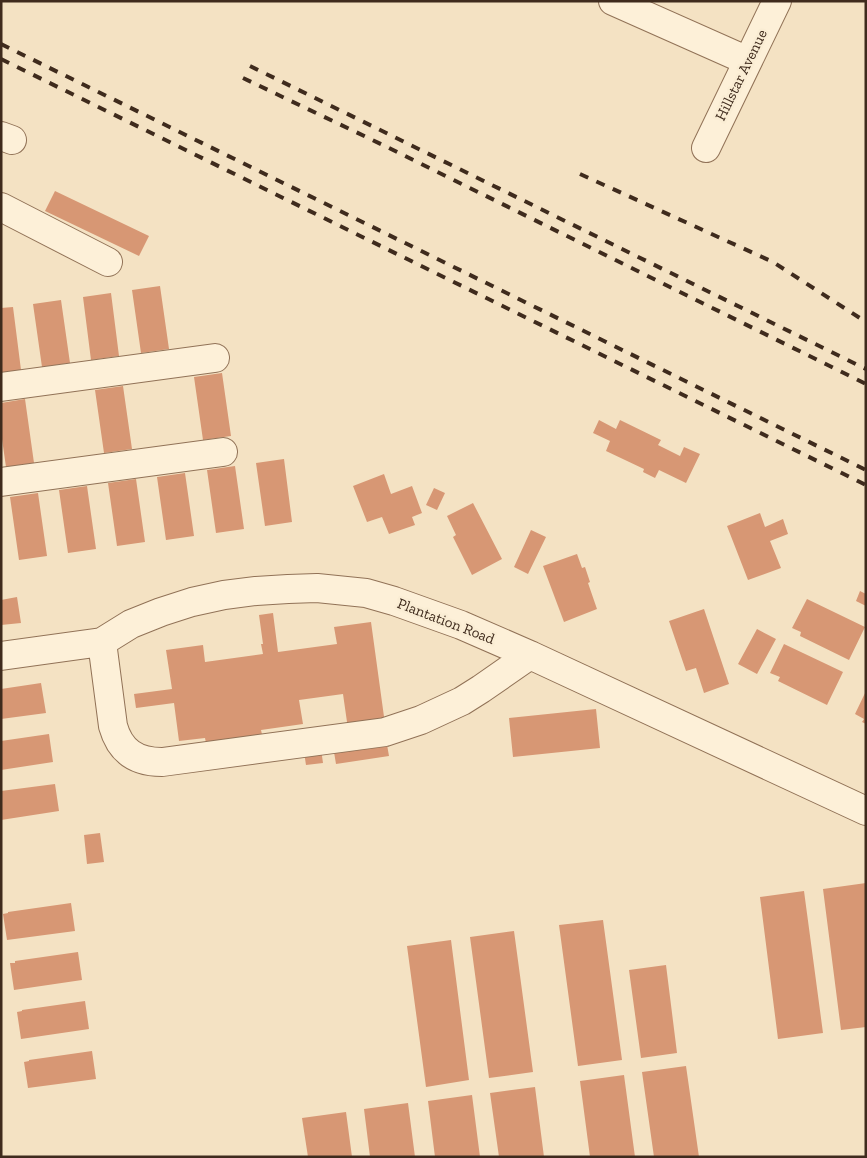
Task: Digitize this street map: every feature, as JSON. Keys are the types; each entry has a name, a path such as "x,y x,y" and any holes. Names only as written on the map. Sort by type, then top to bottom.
{"street":[{"path":"613,1 748,61"},
{"name":"Hillstar Avenue","path":"706,148 776,1"},
{"path":"1,207 108,262"},
{"path":"1,387 215,358"},
{"path":"1,482 223,452"},
{"name":"Plantation Road","path":"1,656 102,642 130,624 161,612 192,602 224,595 256,590 317,588 366,593 461,624 530,654 866,811"},
{"path":"102,642 115,735 133,756 152,762 385,732 421,720 462,701 482,689 530,654"}],"building":[{"path":"55,191 149,236 139,256 45,211"},
{"path":"160,286 169,349 141,353 132,290"},
{"path":"111,293 119,356 91,360 83,297"},
{"path":"61,300 70,363 42,367 33,304"},
{"path":"13,307 21,370 1,373 1,308"},
{"path":"222,373 231,436 203,440 194,377"},
{"path":"123,386 132,449 104,453 95,390"},
{"path":"25,399 34,463 6,467 1,432 1,403"},
{"path":"599,420 616,429 620,420 661,440 658,445 680,456 684,447 700,454 686,483 659,470 655,478 643,472 644,469 606,451 610,441 593,433"},
{"path":"284,459 292,522 265,526 256,463"},
{"path":"235,466 244,529 216,533 207,470"},
{"path":"185,473 194,536 166,540 157,477"},
{"path":"384,474 391,494 412,486 422,513 412,517 415,525 389,534 382,517 367,522 353,486"},
{"path":"136,479 145,542 117,546 108,483"},
{"path":"87,486 96,549 68,553 59,490"},
{"path":"434,488 445,493 437,510 426,505"},
{"path":"38,493 47,556 19,560 10,497"},
{"path":"473,503 502,559 472,575 453,537 456,535 447,516"},
{"path":"760,513 765,527 783,519 788,534 770,541 781,568 748,580 727,526"},
{"path":"531,530 546,537 528,574 514,567"},
{"path":"577,554 582,568 585,567 590,582 588,583 597,609 564,622 543,566"},
{"path":"860,591 866,594 866,606 856,601"},
{"path":"17,597 21,623 1,625 1,600"},
{"path":"807,599 865,627 849,660 800,636 801,632 792,628"},
{"path":"704,609 729,684 704,693 696,668 686,671 669,621"},
{"path":"273,613 278,652 337,644 334,627 371,622 385,724 348,729 343,694 299,700 303,724 261,730 263,739 206,743 205,738 179,741 174,703 136,708 134,694 172,689 166,650 203,645 205,662 263,654 259,615"},
{"path":"757,629 776,639 757,674 738,664"},
{"path":"784,644 843,672 827,705 778,681 780,677 770,673"},
{"path":"41,683 46,713 1,719 1,689"},
{"path":"866,691 866,724 862,722 864,719 855,714"},
{"path":"596,709 600,748 513,757 509,718"},
{"path":"49,734 53,762 1,770 1,741"},
{"path":"386,739 389,756 336,764 333,746"},
{"path":"321,749 323,763 306,765 304,752"},
{"path":"55,784 59,811 1,820 1,791"},
{"path":"100,833 104,862 87,864 84,835"},
{"path":"866,883 866,1027 841,1030 823,889"},
{"path":"804,891 823,1033 778,1039 760,897"},
{"path":"71,903 75,931 7,940 3,914"},
{"path":"603,920 622,1060 578,1066 559,925"},
{"path":"514,931 533,1072 489,1078 470,937"},
{"path":"451,940 469,1080 426,1087 407,946"},
{"path":"78,952 82,980 14,990 10,963"},
{"path":"666,965 677,1053 641,1058 629,970"},
{"path":"85,1001 89,1029 21,1039 17,1012"},
{"path":"92,1051 96,1079 28,1088 24,1062"},
{"path":"686,1066 699,1157 654,1157 642,1072"},
{"path":"624,1075 635,1157 590,1157 580,1081"},
{"path":"535,1087 544,1157 499,1157 490,1093"},
{"path":"472,1095 480,1157 435,1157 428,1101"},
{"path":"408,1103 415,1157 370,1157 364,1109"},
{"path":"346,1112 352,1157 308,1157 302,1118"}],"railway":[{"path":"1,44 866,470"},
{"path":"1,59 866,485"},
{"path":"250,66 866,369"},
{"path":"243,78 385,146 866,384"},
{"path":"580,174 773,262 866,322"}]}
